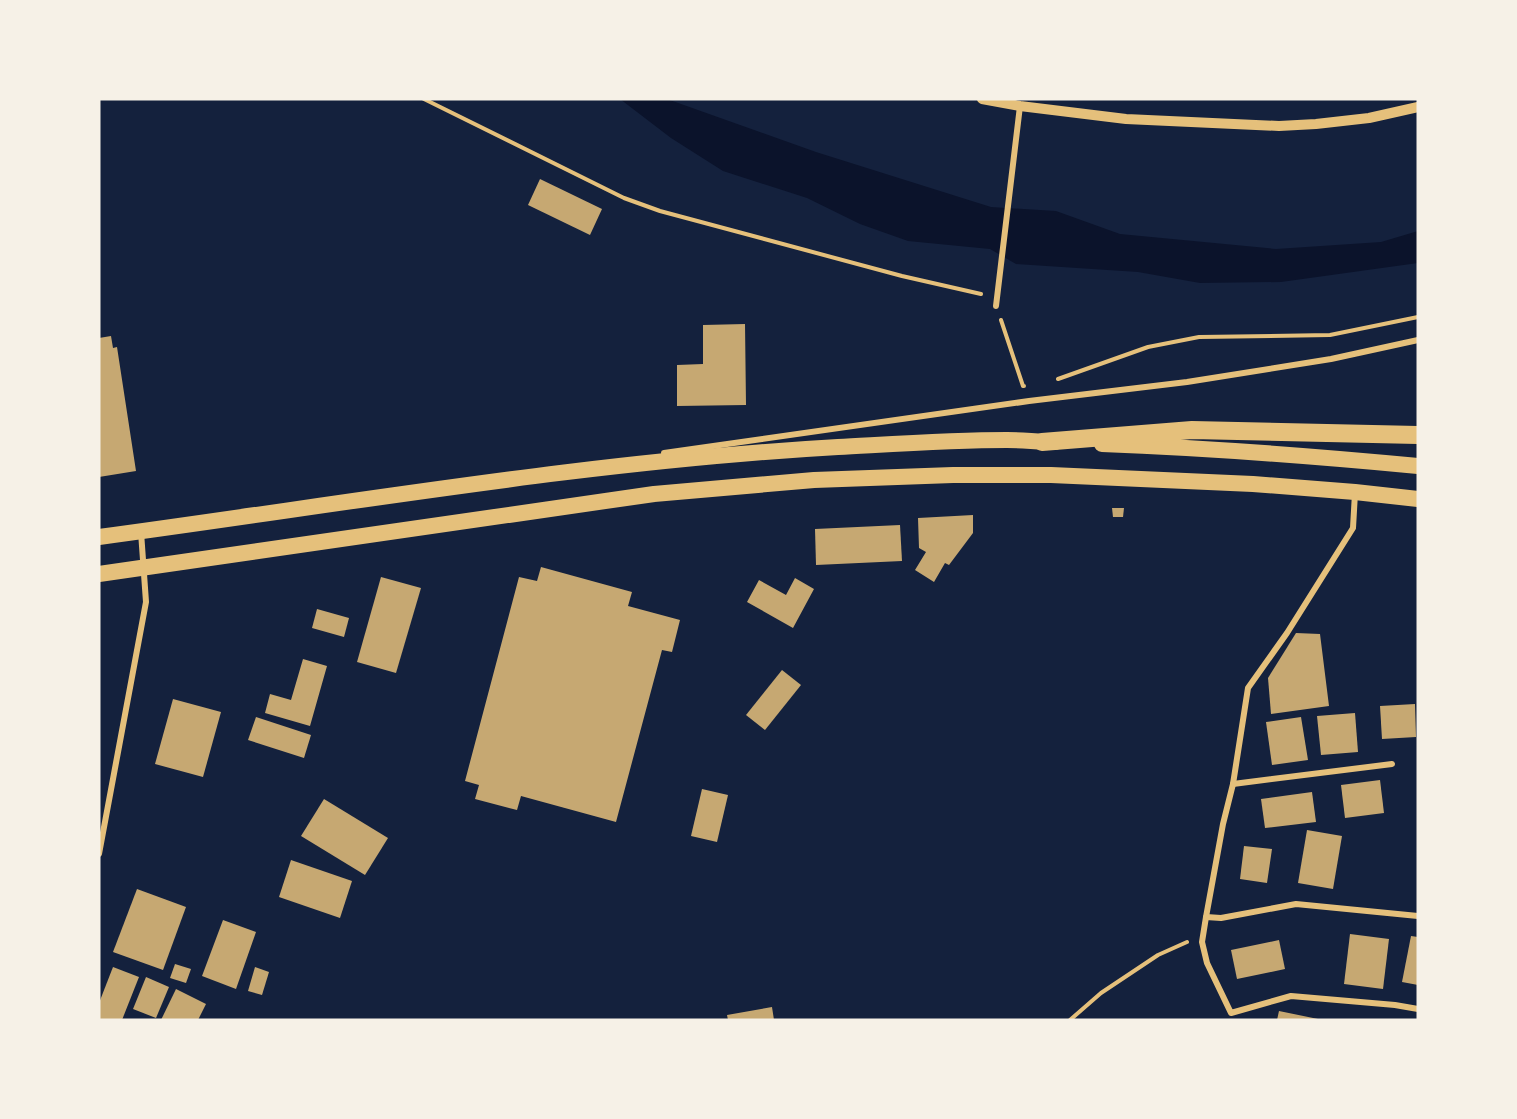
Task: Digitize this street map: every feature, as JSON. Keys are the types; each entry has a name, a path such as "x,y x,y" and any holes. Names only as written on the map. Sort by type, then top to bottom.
{"highway":[{"path":"1042,442 1192,430 1418,435"},
{"path":"99,537 515,478 692,457 888,444 1006,440 1167,446 1418,466"},
{"path":"99,574 654,494 814,480 953,475 1051,475 1179,480 1354,492 1418,499"}],"street":[{"path":"982,99 1126,119 1279,126 1370,118 1418,107"},
{"path":"996,306 1020,106"},
{"path":"515,478 636,457 1029,401 1188,382 1331,358 1418,340"},
{"path":"1235,1020 1207,963 1203,942 1222,824 1233,784 1248,688 1287,633 1353,528 1354,492"},
{"path":"99,854 146,602 141,531"},
{"path":"1233,784 1392,764"},
{"path":"1206,917 1221,918 1296,904 1418,916"},
{"path":"1231,1013 1291,996 1418,1009"}],"path":[{"path":"424,99 624,198 660,211 902,276 987,296 996,306 1023,386 1034,384"},
{"path":"1055,380 1148,346 1199,337 1330,335 1418,317"},
{"path":"1070,1020 1101,993 1158,955 1184,943 1203,942"}],"water":[{"path":"620,99 667,99 816,152 991,207 1056,211 1120,234 1276,249 1381,242 1418,231 1418,263 1281,282 1200,283 1138,272 1016,264 990,249 908,241 860,224 807,198 723,171 671,138"}],"building":[{"path":"540,179 602,209 590,235 528,205"},
{"path":"745,324 746,405 677,406 677,365 703,364 703,325"},
{"path":"111,336 113,348 117,347 136,471 99,477 99,338"},
{"path":"1112,508 1124,508 1123,517 1113,517"},
{"path":"973,515 973,533 949,565 945,563 934,582 915,570 926,552 919,548 918,518"},
{"path":"900,525 902,561 816,565 815,529"},
{"path":"541,567 632,592 628,606 680,620 672,652 662,650 616,822 521,796 517,810 475,799 479,785 465,781 519,577 537,581"},
{"path":"381,577 421,588 396,673 357,662"},
{"path":"795,578 814,589 793,628 747,602 759,580 786,595"},
{"path":"317,609 349,618 344,637 312,628"},
{"path":"1296,633 1320,634 1329,706 1271,714 1268,678"},
{"path":"303,659 327,666 310,726 265,713 270,694 291,700"},
{"path":"782,670 801,685 765,730 746,715"},
{"path":"173,699 221,712 203,777 155,764"},
{"path":"1415,704 1416,737 1382,739 1380,706"},
{"path":"1355,713 1358,752 1321,755 1317,716"},
{"path":"256,717 311,735 304,758 248,740"},
{"path":"1301,717 1308,760 1272,765 1266,722"},
{"path":"1380,780 1384,813 1345,818 1341,785"},
{"path":"702,789 728,795 717,842 691,836"},
{"path":"1312,792 1316,822 1265,828 1261,799"},
{"path":"324,799 388,838 365,875 301,836"},
{"path":"1307,830 1342,836 1333,889 1298,883"},
{"path":"1244,846 1272,849 1267,883 1240,879"},
{"path":"291,860 352,881 340,918 279,897"},
{"path":"137,889 186,907 163,970 113,952"},
{"path":"223,920 256,932 236,989 202,976"},
{"path":"1350,934 1389,939 1383,989 1344,984"},
{"path":"1411,936 1418,937 1418,985 1402,982"},
{"path":"1279,940 1285,969 1237,979 1231,950"},
{"path":"175,964 191,969 186,983 170,978"},
{"path":"113,967 139,977 122,1020 99,1020 99,1003"},
{"path":"255,967 269,972 262,995 248,991"},
{"path":"146,977 169,987 156,1018 133,1009"},
{"path":"176,989 206,1004 198,1020 161,1020"},
{"path":"772,1007 774,1020 728,1020 727,1015"},
{"path":"1279,1011 1318,1019 1318,1020 1277,1020"}]}
